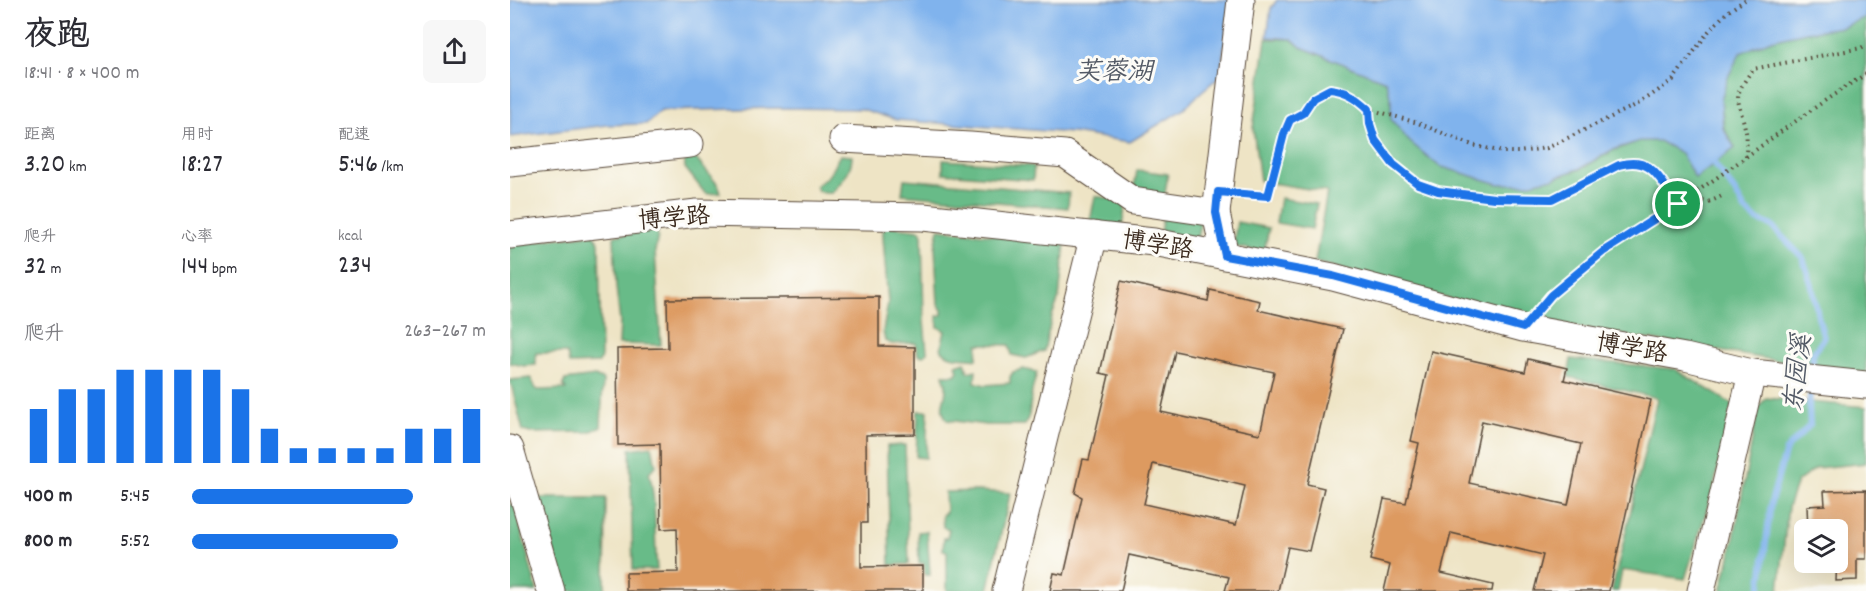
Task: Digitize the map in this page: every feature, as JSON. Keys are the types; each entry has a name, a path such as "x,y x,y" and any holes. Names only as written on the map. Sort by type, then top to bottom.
{"street":[{"path":"1225,256 1217,202 1241,0"},
{"path":"843,139 1065,154 1133,201 1217,202"},
{"path":"510,163 690,144"},
{"name":"博学路","path":"510,234 697,213 923,217 1094,235 1154,242 1333,276 1523,328 1684,357 1752,373 1854,384"},
{"path":"1006,591 1094,235"},
{"path":"1701,591 1752,373"},
{"path":"510,449 551,591"}],"path":[{"path":"1217,202 1268,196 1284,134 1290,120 1303,113 1313,98 1330,89 1342,90 1356,97 1369,109 1418,123 1472,145 1519,152 1547,148 1640,103 1673,80 1709,31 1727,12 1745,0"},
{"path":"1746,158 1746,130 1738,104 1738,91 1753,69 1839,53 1866,45"},
{"path":"1523,328 1551,295 1604,251 1678,204 1832,95 1866,74"},
{"path":"1369,109 1370,124 1375,140 1393,164 1418,184 1438,191 1494,198 1552,199 1629,162 1643,164 1655,171 1666,190 1678,204"},
{"path":"1694,193 1701,202 1708,202 1724,195"}],"green space":[{"path":"1866,17 1866,375 1518,318 1315,262 1327,192 1260,181 1253,128 1266,39 1291,39 1301,47 1386,81 1391,99 1391,119 1409,141 1439,166 1499,184 1526,184 1581,169 1612,151 1640,141 1659,141 1681,153 1695,178 1735,148 1724,128 1721,99 1728,77 1740,53 1771,40 1843,27"},
{"path":"840,155 852,156 845,176 832,193 818,191 816,186 829,175"},
{"path":"684,158 696,159 718,185 721,193 707,194 704,192 685,168"},
{"path":"943,160 1034,166 1033,180 943,173"},
{"path":"1137,170 1168,174 1164,200 1133,195"},
{"path":"904,179 1069,193 1068,208 902,194"},
{"path":"1095,196 1126,201 1122,227 1090,222"},
{"path":"1280,198 1317,204 1312,229 1276,223"},
{"path":"1164,207 1202,213 1197,239 1160,233"},
{"path":"1237,222 1269,228 1264,252 1233,246"},
{"path":"887,226 920,230 922,235 927,352 924,356 918,355 916,343 892,344 885,341 883,331 888,303 883,231"},
{"path":"939,229 1065,243 1059,298 1052,316 1044,351 1026,358 1012,355 1009,345 978,344 977,359 953,357 941,349 945,331 938,327 937,316 942,315 942,310 938,304 935,247"},
{"path":"654,230 658,236 655,251 661,345 619,344 620,322 614,236"},
{"path":"593,234 599,242 601,357 599,363 569,364 567,353 536,353 536,365 524,366 510,363 510,244"},
{"path":"1571,359 1675,369 1732,404 1713,490 1685,579 1622,570 1618,591 1612,591 1657,398 1568,377"},
{"path":"965,362 968,372 976,370 975,382 985,385 1010,383 1013,372 1023,369 1037,372 1025,425 986,425 947,420 943,410 946,386 943,375 955,375 958,371 956,365"},
{"path":"595,376 603,380 601,427 589,432 530,433 523,431 510,380 531,378 536,389 539,390 566,389 563,385 565,380"},
{"path":"1766,398 1866,407 1866,463 1817,468 1797,482 1788,507 1779,591 1721,591 1732,549 1758,408"},
{"path":"918,411 928,411 926,458 916,457"},
{"path":"905,445 909,564 890,565 887,446"},
{"path":"652,446 656,466 649,472 654,508 657,570 633,570 630,449"},
{"path":"945,492 1010,493 988,591 947,591 947,551 943,550 944,538 947,538 949,529 943,527 942,515 946,513"},
{"path":"540,498 606,498 605,591 564,591"},
{"path":"510,504 514,504 537,591 510,591"},
{"path":"927,531 930,575 925,575 924,563 919,563 918,532"}],"water":[{"name":"芙蓉湖","path":"510,0 1231,0 1220,76 1184,109 1130,142 1072,133 896,120 862,109 777,108 661,111 646,124 608,125 510,137"},
{"path":"1277,0 1866,0 1866,17 1843,27 1771,40 1740,53 1728,77 1721,99 1723,128 1735,148 1695,178 1681,153 1659,141 1640,141 1612,150 1581,168 1553,178 1526,184 1499,184 1439,166 1409,141 1391,119 1391,99 1386,81 1301,47 1292,39 1267,37 1271,8"}],"building":[{"path":"1121,281 1208,301 1210,290 1260,301 1258,310 1343,329 1307,484 1324,488 1309,551 1288,547 1278,591 1225,591 1229,577 1129,555 1121,591 1050,591 1054,573 1064,575 1082,497 1075,493 1083,459 1089,460 1109,375 1100,373","holes":["1175,351 1274,372 1260,434 1161,412","1153,464 1245,486 1236,525 1144,504"]},
{"path":"879,297 879,346 915,347 915,434 866,435 867,523 861,523 861,567 923,566 923,591 626,591 626,573 678,572 677,528 661,529 660,444 618,445 617,349 668,348 667,299"},
{"path":"1431,351 1525,372 1528,359 1567,368 1564,380 1651,400 1609,591 1534,591 1543,555 1451,533 1441,573 1493,585 1492,591 1384,591 1390,565 1370,560 1384,499 1406,503 1419,443 1411,441","holes":["1482,421 1581,444 1568,505 1469,483"]},
{"path":"1866,490 1866,559 1857,559 1857,580 1836,581 1836,573 1848,573 1848,519 1808,519 1807,506 1825,505 1824,491"}],"waterway":[{"name":"东园溪","path":"1711,159 1745,210 1757,220 1771,225 1803,258 1824,338 1813,354 1812,373"},
{"name":"东园溪","path":"1760,591 1771,502 1786,450 1810,425 1811,387"}],"route":[{"path":"1330,89 1342,90 1356,97 1369,109 1370,124 1375,140 1393,164 1418,184 1438,191 1494,198 1552,199 1629,162 1643,164 1655,171 1666,190 1678,204 1604,251 1551,295 1523,328 1333,276 1225,256 1216,213 1218,192 1268,196 1284,134 1290,120 1303,113 1313,98 1330,89"}]}
